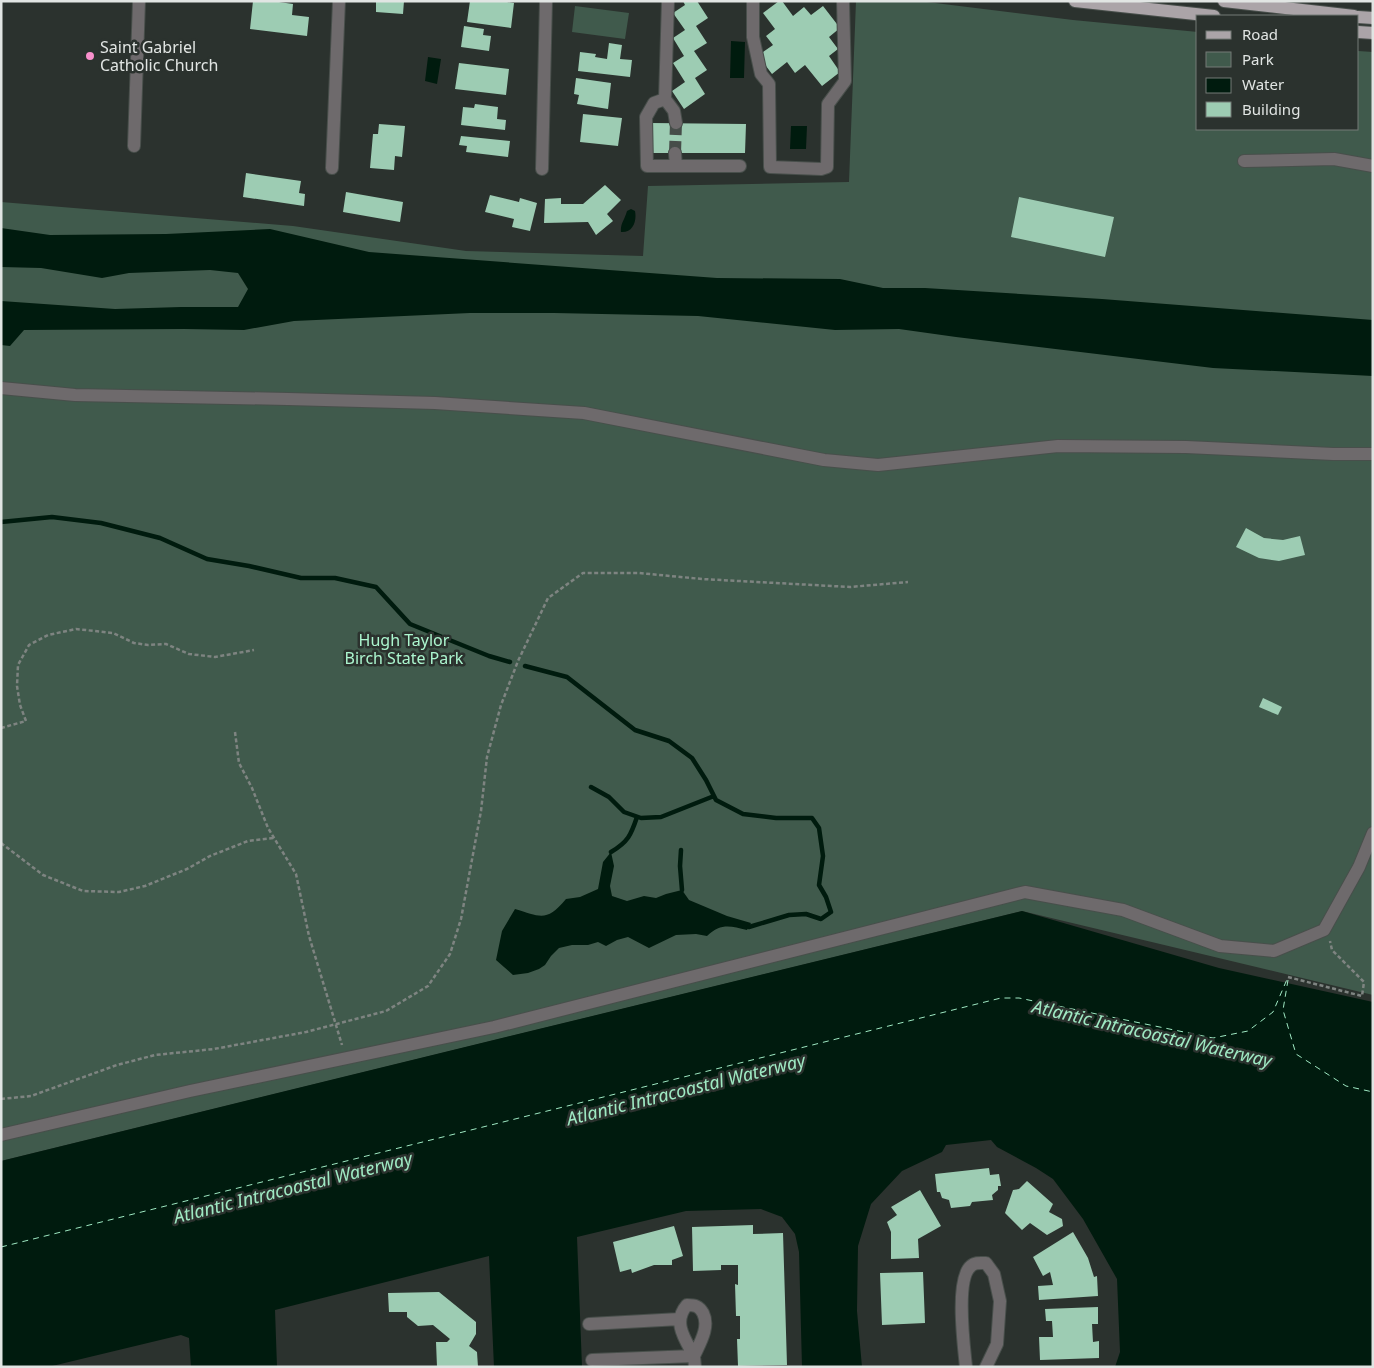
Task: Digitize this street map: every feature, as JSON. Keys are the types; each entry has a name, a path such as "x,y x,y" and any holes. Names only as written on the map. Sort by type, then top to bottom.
{"main road":[{"path":"1075,1 1205,15"},
{"path":"1224,1 1345,15"},
{"path":"1359,17 1373,18"},
{"path":"1359,32 1373,33"}],"street":[{"path":"134,146 139,1"},
{"path":"332,168 339,1"},
{"path":"542,170 546,1"},
{"path":"668,1 665,99 674,111 676,123"},
{"path":"753,1 753,37 761,74 769,84 770,167 821,169 826,167 828,104 845,81 843,1"},
{"path":"665,99 654,103 646,117 647,166 675,159 740,166"},
{"path":"1244,161 1334,159 1373,166"},
{"path":"1,388 75,395 425,403 584,413 824,460 878,465 1058,446 1186,447 1332,454 1373,454"},
{"path":"1,1135 190,1091 494,1026 1025,892 1123,910 1220,946 1274,951 1324,930 1359,867 1373,833"},
{"path":"966,1367 962,1291 965,1273 971,1265 978,1262 986,1263 994,1274 1000,1302 997,1344 986,1367"},
{"path":"695,1304 700,1308 705,1317 706,1324 694,1361 680,1326 680,1319 682,1310 686,1305 695,1304"},
{"path":"589,1324 680,1319"},
{"path":"592,1360 694,1361"}],"path":[{"path":"1,1100 31,1096 117,1065 155,1055 214,1049 306,1032 386,1011 428,986 450,954 460,920 481,810 487,757 501,705 518,661 548,598 583,573 639,573 702,579 850,587 908,582"},
{"path":"1,728 26,721 20,705 17,686 18,665 29,645 48,635 76,629 113,633 134,643 148,646 166,644 189,654 215,657 254,650"},
{"path":"236,732 239,762 268,828 296,874 309,936 346,1058"},
{"path":"1,844 42,875 83,890 119,892 146,886 187,869 210,856 248,841 274,838"},
{"path":"1288,977 1362,996 1364,982 1332,950 1326,925"}],"green space":[{"name":"Hugh Taylor Birch State Park","path":"856,1 919,1 1073,20 1196,32 1196,130 1359,130 1359,51 1373,52 1373,995 1022,911 1,1161 1,202 293,226 466,251 643,256 648,186 849,182"},
{"path":"575,6 629,13 625,39 572,32"}],"water":[{"path":"731,41 745,42 744,78 730,78"},
{"path":"428,57 441,59 437,84 425,81"},
{"path":"791,126 807,126 806,149 790,149"},
{"path":"631,209 635,211 633,226 629,231 621,232 627,211"},
{"path":"1,228 50,235 166,234 270,229 369,252 717,278 840,279 883,288 925,288 1102,299 1373,320 1373,376 1213,368 899,329 835,330 698,316 470,313 294,321 244,330 24,330 10,346 1,345 1,301 115,309 238,307 248,289 238,273 210,270 129,273 102,278 41,268 1,267"},
{"path":"611,852 614,866 610,886 612,896 627,901 644,896 656,898 682,890 689,900 727,916 751,923 747,930 736,927 721,927 707,936 696,934 676,935 649,948 628,937 606,946 598,942 588,945 572,945 559,948 545,965 528,973 513,975 496,960 502,931 515,909 543,916 554,911 566,899 580,897 598,889 603,862"},
{"name":"Atlantic Intracoastal Waterway","path":"1022,911 1219,968 1373,1002 1373,1367 1115,1367 1120,1352 1117,1279 1083,1219 1053,1179 997,1147 991,1140 946,1145 942,1152 902,1171 871,1204 858,1246 857,1311 862,1367 802,1367 799,1252 795,1234 782,1217 761,1209 686,1211 577,1237 582,1367 494,1367 489,1256 275,1310 277,1367 191,1367 189,1338 181,1335 48,1367 1,1367 1,1161"}],"building":[{"path":"253,1 293,4 292,15 309,17 307,36 250,29"},
{"path":"376,1 404,1 403,14 376,12"},
{"path":"470,1 514,3 511,28 467,22"},
{"path":"683,1 697,1 708,18 696,26 707,43 694,51 707,70 695,78 705,94 684,109 672,91 685,82 673,63 684,56 673,38 685,30 673,13 685,5"},
{"path":"779,1 782,1 793,16 804,7 811,15 823,6 840,28 829,37 838,49 829,56 840,72 822,86 805,65 795,73 787,62 772,74 763,62 763,52 773,45 766,36 775,29 763,13"},
{"path":"464,26 484,29 483,35 491,36 489,51 461,47"},
{"path":"609,43 622,45 620,59 632,60 630,77 578,71 580,52 596,54 595,57 607,59"},
{"path":"459,63 509,69 506,95 455,89"},
{"path":"576,78 611,83 608,109 577,104 579,95 574,94"},
{"path":"475,104 498,107 497,119 506,120 505,130 461,125 463,107 474,108"},
{"path":"583,114 622,118 618,146 580,142"},
{"path":"651,123 746,124 745,153 651,153"},
{"path":"379,124 405,126 402,157 395,156 394,170 370,168 373,134 378,134"},
{"path":"461,136 510,141 508,157 466,152 467,146 459,145"},
{"path":"246,173 301,181 299,193 305,194 304,206 243,197"},
{"path":"605,185 621,200 607,214 613,221 596,235 588,222 544,223 545,199 561,198 561,204 583,204"},
{"path":"346,192 403,202 400,222 343,212"},
{"path":"490,195 519,202 520,198 537,203 530,231 512,227 514,219 485,212"},
{"path":"1019,197 1114,217 1105,257 1011,237"},
{"path":"1246,528 1264,538 1283,540 1300,536 1305,555 1279,561 1259,558 1236,547"},
{"path":"1263,698 1282,707 1278,715 1259,707"},
{"path":"989,1168 990,1175 999,1174 1001,1186 998,1186 998,1190 992,1195 993,1200 972,1202 970,1206 951,1208 949,1200 942,1198 940,1192 937,1192 935,1174"},
{"path":"1027,1181 1053,1204 1049,1212 1062,1219 1063,1226 1047,1235 1030,1223 1022,1230 1005,1213 1013,1190 1019,1189"},
{"path":"920,1190 941,1226 918,1239 919,1258 891,1259 891,1232 887,1222 897,1215 891,1207"},
{"path":"753,1225 753,1234 783,1233 787,1365 738,1366 737,1339 740,1339 740,1316 736,1316 735,1284 738,1285 738,1265 721,1265 721,1270 693,1271 692,1227"},
{"path":"674,1226 683,1256 672,1260 672,1265 654,1265 632,1273 631,1269 620,1272 613,1242"},
{"path":"1073,1232 1088,1258 1094,1277 1097,1276 1098,1296 1039,1300 1038,1286 1053,1285 1050,1272 1043,1276 1033,1257"},
{"path":"923,1272 925,1323 882,1325 880,1273"},
{"path":"439,1292 476,1322 476,1334 469,1346 477,1352 478,1367 437,1367 436,1342 447,1342 450,1339 433,1325 418,1326 407,1317 407,1312 389,1312 388,1293"},
{"path":"1098,1307 1098,1324 1092,1324 1093,1342 1099,1341 1099,1358 1040,1360 1039,1337 1053,1337 1052,1321 1046,1321 1045,1309"}],"waterway":[{"path":"1,522 52,517 101,523 160,538 207,559 301,578 335,578 376,587 410,624 489,656 510,662"},
{"path":"525,666 567,677 635,730 669,741 692,758 716,800 743,814 776,818 812,818 819,828 823,856 819,885 826,897 831,912 821,919 806,914 789,915 749,927"},
{"path":"591,787 609,797 624,812 641,818 661,817 714,796"},
{"path":"611,852 628,838 637,817"},
{"path":"681,850 682,890"}],"ferry route":[{"path":"1,1247 1001,998 1019,998 1213,1038 1248,1031 1273,1012 1288,977"},
{"path":"1288,980 1283,1010 1296,1054 1346,1086 1373,1092"}],"tunnel":[{"path":"675,153 676,123"}],"place":[{"name":"Saint Gabriel Catholic Church","path":"90,56"}]}
